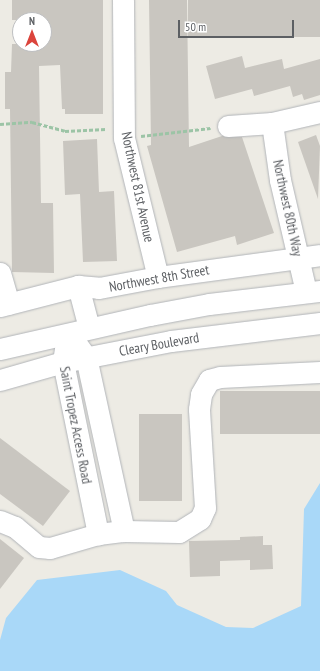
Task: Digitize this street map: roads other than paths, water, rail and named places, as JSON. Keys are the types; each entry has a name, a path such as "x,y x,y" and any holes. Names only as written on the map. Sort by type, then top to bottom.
{"street":[{"name":"Northwest 81st Avenue","path":"123,0 124,133 158,277"},
{"path":"228,126 272,123 320,112"},
{"name":"Northwest 80th Way","path":"272,123 280,180 298,256 313,292"},
{"name":"Northwest 8th Street","path":"4,305 78,286 99,288 158,277 298,256 320,255"},
{"path":"0,273 4,305"},
{"path":"78,286 89,328"},
{"name":"Cleary Boulevard","path":"0,349 68,332 209,304 313,292"},
{"name":"Cleary Boulevard","path":"0,380 63,362 171,341 320,323"},
{"name":"Saint Tropez Access Road","path":"68,332 86,357 124,531"},
{"name":"Saint Tropez Access Road","path":"68,332 63,362 98,534"},
{"path":"0,521 15,527 39,547 50,548 98,534 124,531 179,532 200,520 205,508 200,409 201,394 209,380 220,377 320,372"},
{"path":"90,497 116,492"}],"water":[{"path":"320,483 320,671 0,671 0,640 6,618 37,580 120,570 166,591 177,605 226,627 253,628 301,606 304,509"}]}
